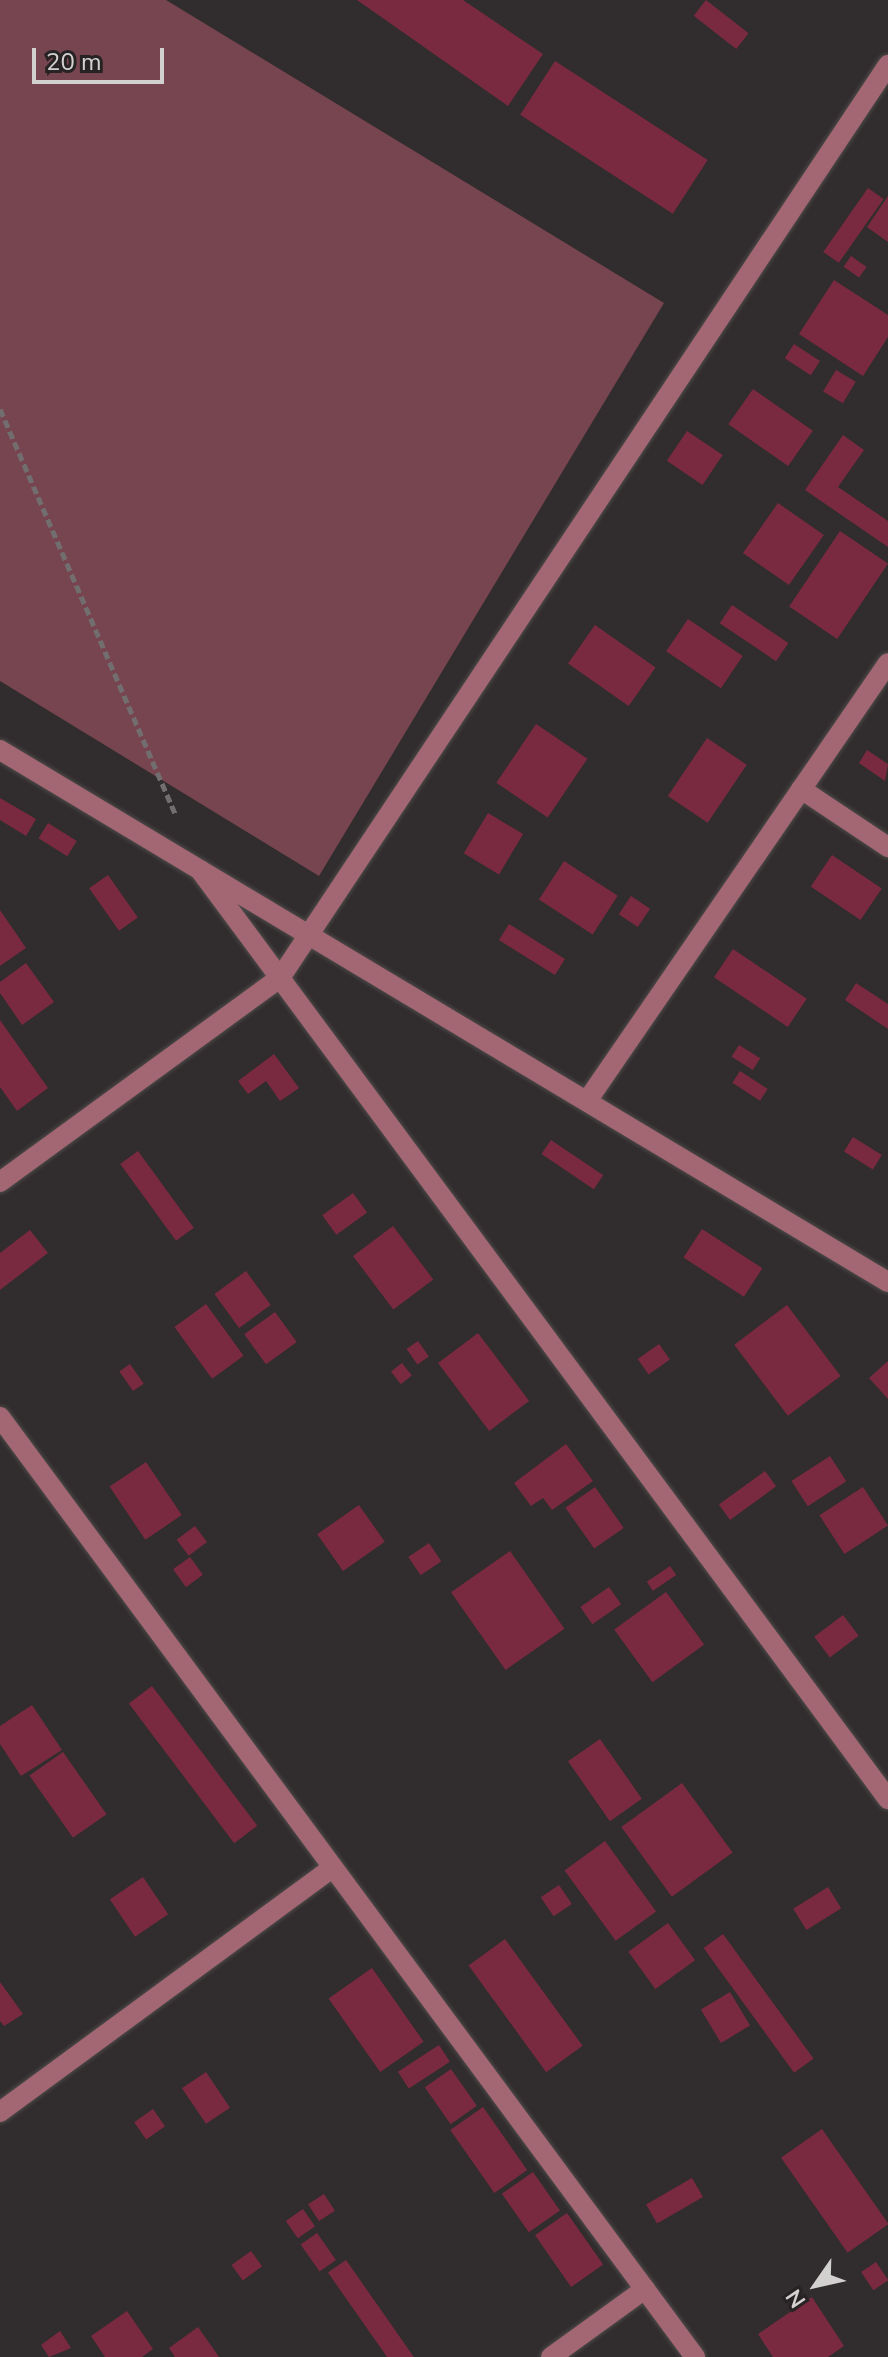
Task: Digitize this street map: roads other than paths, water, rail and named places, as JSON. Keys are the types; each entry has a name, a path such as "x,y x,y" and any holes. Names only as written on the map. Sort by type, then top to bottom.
{"street":[{"path":"0,1182 280,978 311,937 888,65"},
{"path":"587,1101 888,663"},
{"path":"0,750 888,1282"},
{"path":"801,789 888,847"},
{"path":"200,870 888,1799"},
{"path":"0,1417 695,2357"},
{"path":"0,2111 333,1867"},
{"path":"551,2357 645,2289"}]}
